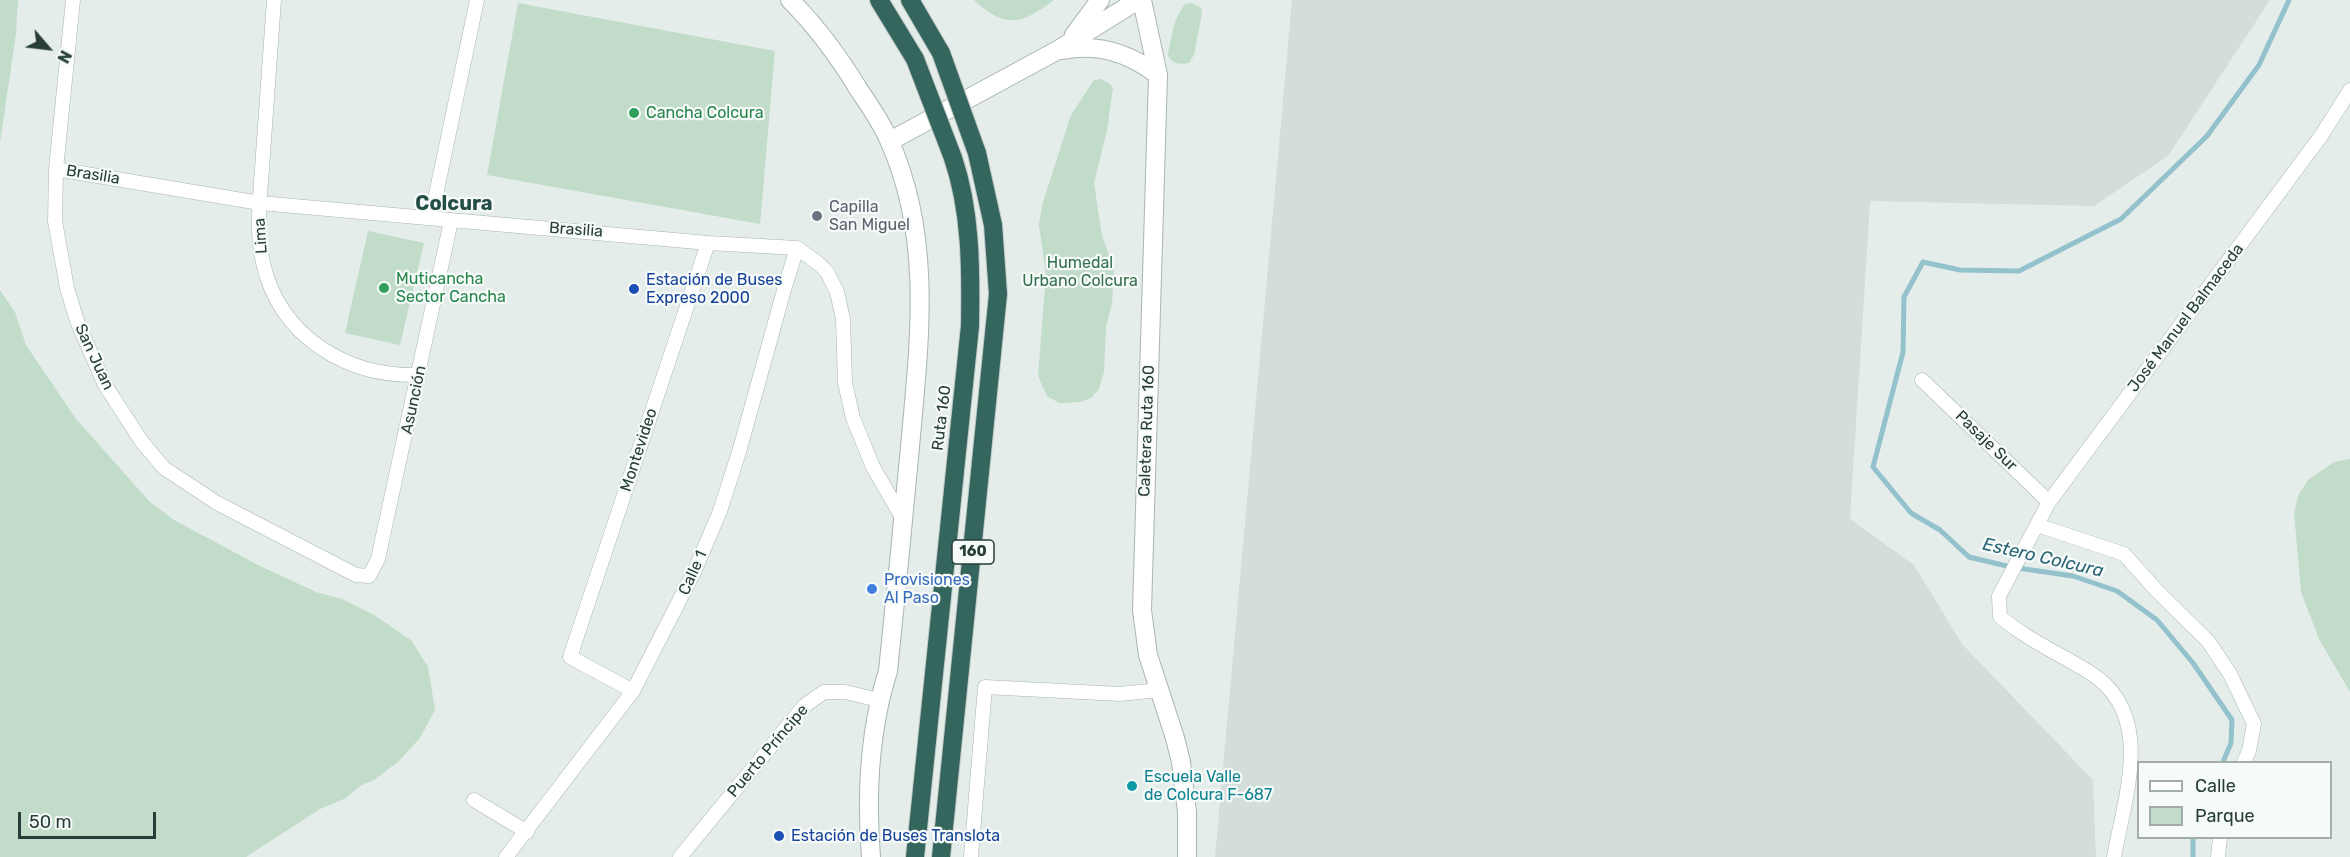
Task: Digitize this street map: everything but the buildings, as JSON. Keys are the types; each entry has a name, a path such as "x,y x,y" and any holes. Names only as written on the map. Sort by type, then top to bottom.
{"highway":[{"name":"Ruta 160","path":"879,0 915,59 953,158 962,183 969,249 970,326 915,857"},
{"name":"160","path":"910,0 940,53 977,153 993,225 998,294 941,857"}],"street":[{"name":"San Juan","path":"73,0 56,169 55,220 66,288 76,321 105,385 142,442 164,468 217,503 356,575 369,576"},
{"name":"Lima","path":"274,0 260,203 260,244 270,285 286,312 305,336 321,349 358,368 399,376 419,375"},
{"path":"431,218 477,0"},
{"path":"790,0 824,37 842,62 890,141 912,209 920,279 919,345 888,671 879,700 872,743 869,792 871,857"},
{"path":"1058,51 1084,24 1100,0"},
{"name":"Caletera Ruta 160","path":"890,141 1058,51 1140,0 1158,75 1142,584 1144,637 1181,762 1187,812 1187,857"},
{"path":"1058,51 1074,48 1107,50 1134,59 1158,75"},
{"name":"José Manuel Balmaceda","path":"2114,857 2132,753 2131,734 2126,716 2116,698 2091,673 2024,636 2000,617 1999,596 2049,502 2321,136 2350,90"},
{"name":"Brasilia","path":"56,169 260,203 797,249"},
{"name":"Asunción","path":"369,576 378,559 451,221"},
{"name":"Montevideo","path":"633,691 570,657 708,243"},
{"path":"797,249 827,272 837,292 843,319 845,383 853,418 873,467 903,519"},
{"name":"Calle 1","path":"506,857 633,691 665,633 720,511 797,249"},
{"name":"Pasaje Sur","path":"1922,380 2049,502"},
{"path":"2037,525 2124,554 2157,591 2208,640 2230,674 2254,724 2249,751 2244,761"},
{"path":"971,857 985,687 1120,694 1159,690"},
{"name":"Puerto Príncipe","path":"682,856 796,715 814,699 824,692 845,692 879,700"},
{"path":"474,800 527,832"},
{"path":"2218,857 2220,839"}],"shaded area":[{"path":"1292,0 2270,0 2168,156 2094,206 1870,201 1850,519 1914,565 1962,644 2093,780 2096,857 1215,857"}],"green space":[{"path":"0,0 18,0 16,34 0,142"},
{"path":"974,0 1054,0 1032,15 1013,20 995,16"},
{"name":"Cancha Colcura","path":"518,3 775,51 760,224 487,175"},
{"path":"1192,3 1201,8 1202,13 1194,55 1189,63 1176,63 1168,54 1174,28 1185,4"},
{"name":"Humedal Urbano Colcura","path":"1101,79 1113,88 1107,130 1094,183 1102,236 1114,268 1112,303 1106,327 1104,372 1099,389 1091,398 1081,402 1059,403 1047,396 1038,376 1046,275 1039,225 1042,205 1071,115 1094,80"},
{"name":"Muticancha Sector Cancha","path":"368,231 424,243 400,345 345,333"},
{"path":"0,290 15,312 26,345 76,419 150,502 174,520 260,566 316,592 342,599 374,615 412,641 428,667 435,710 420,738 399,761 374,780 360,786 346,798 320,809 246,857 0,857"},
{"path":"2350,459 2350,692 2319,639 2301,592 2294,512 2299,494 2308,480 2334,462"}],"waterway":[{"name":"Estero Colcura","path":"2223,761 2231,743 2232,720 2193,663 2157,620 2117,591 2073,576 2011,567 1969,557 1940,530 1911,513 1873,467 1903,352 1904,297 1923,262 1960,270 2019,271 2121,219 2207,136 2259,65 2289,0"},
{"name":"Estero Colcura","path":"2193,839 2193,857"}],"place":[{"name":"Cancha Colcura","path":"634,113"},
{"name":"Capilla San Miguel","path":"817,216"},
{"name":"Muticancha Sector Cancha","path":"384,288"},
{"name":"Estación de Buses Expreso 2000","path":"634,289"},
{"name":"Provisiones Al Paso","path":"872,589"},
{"name":"Escuela Valle de Colcura F-687","path":"1132,786"},
{"name":"Estación de Buses Translota","path":"779,836"}],"district":[{"name":"Colcura","path":"454,204"}]}
